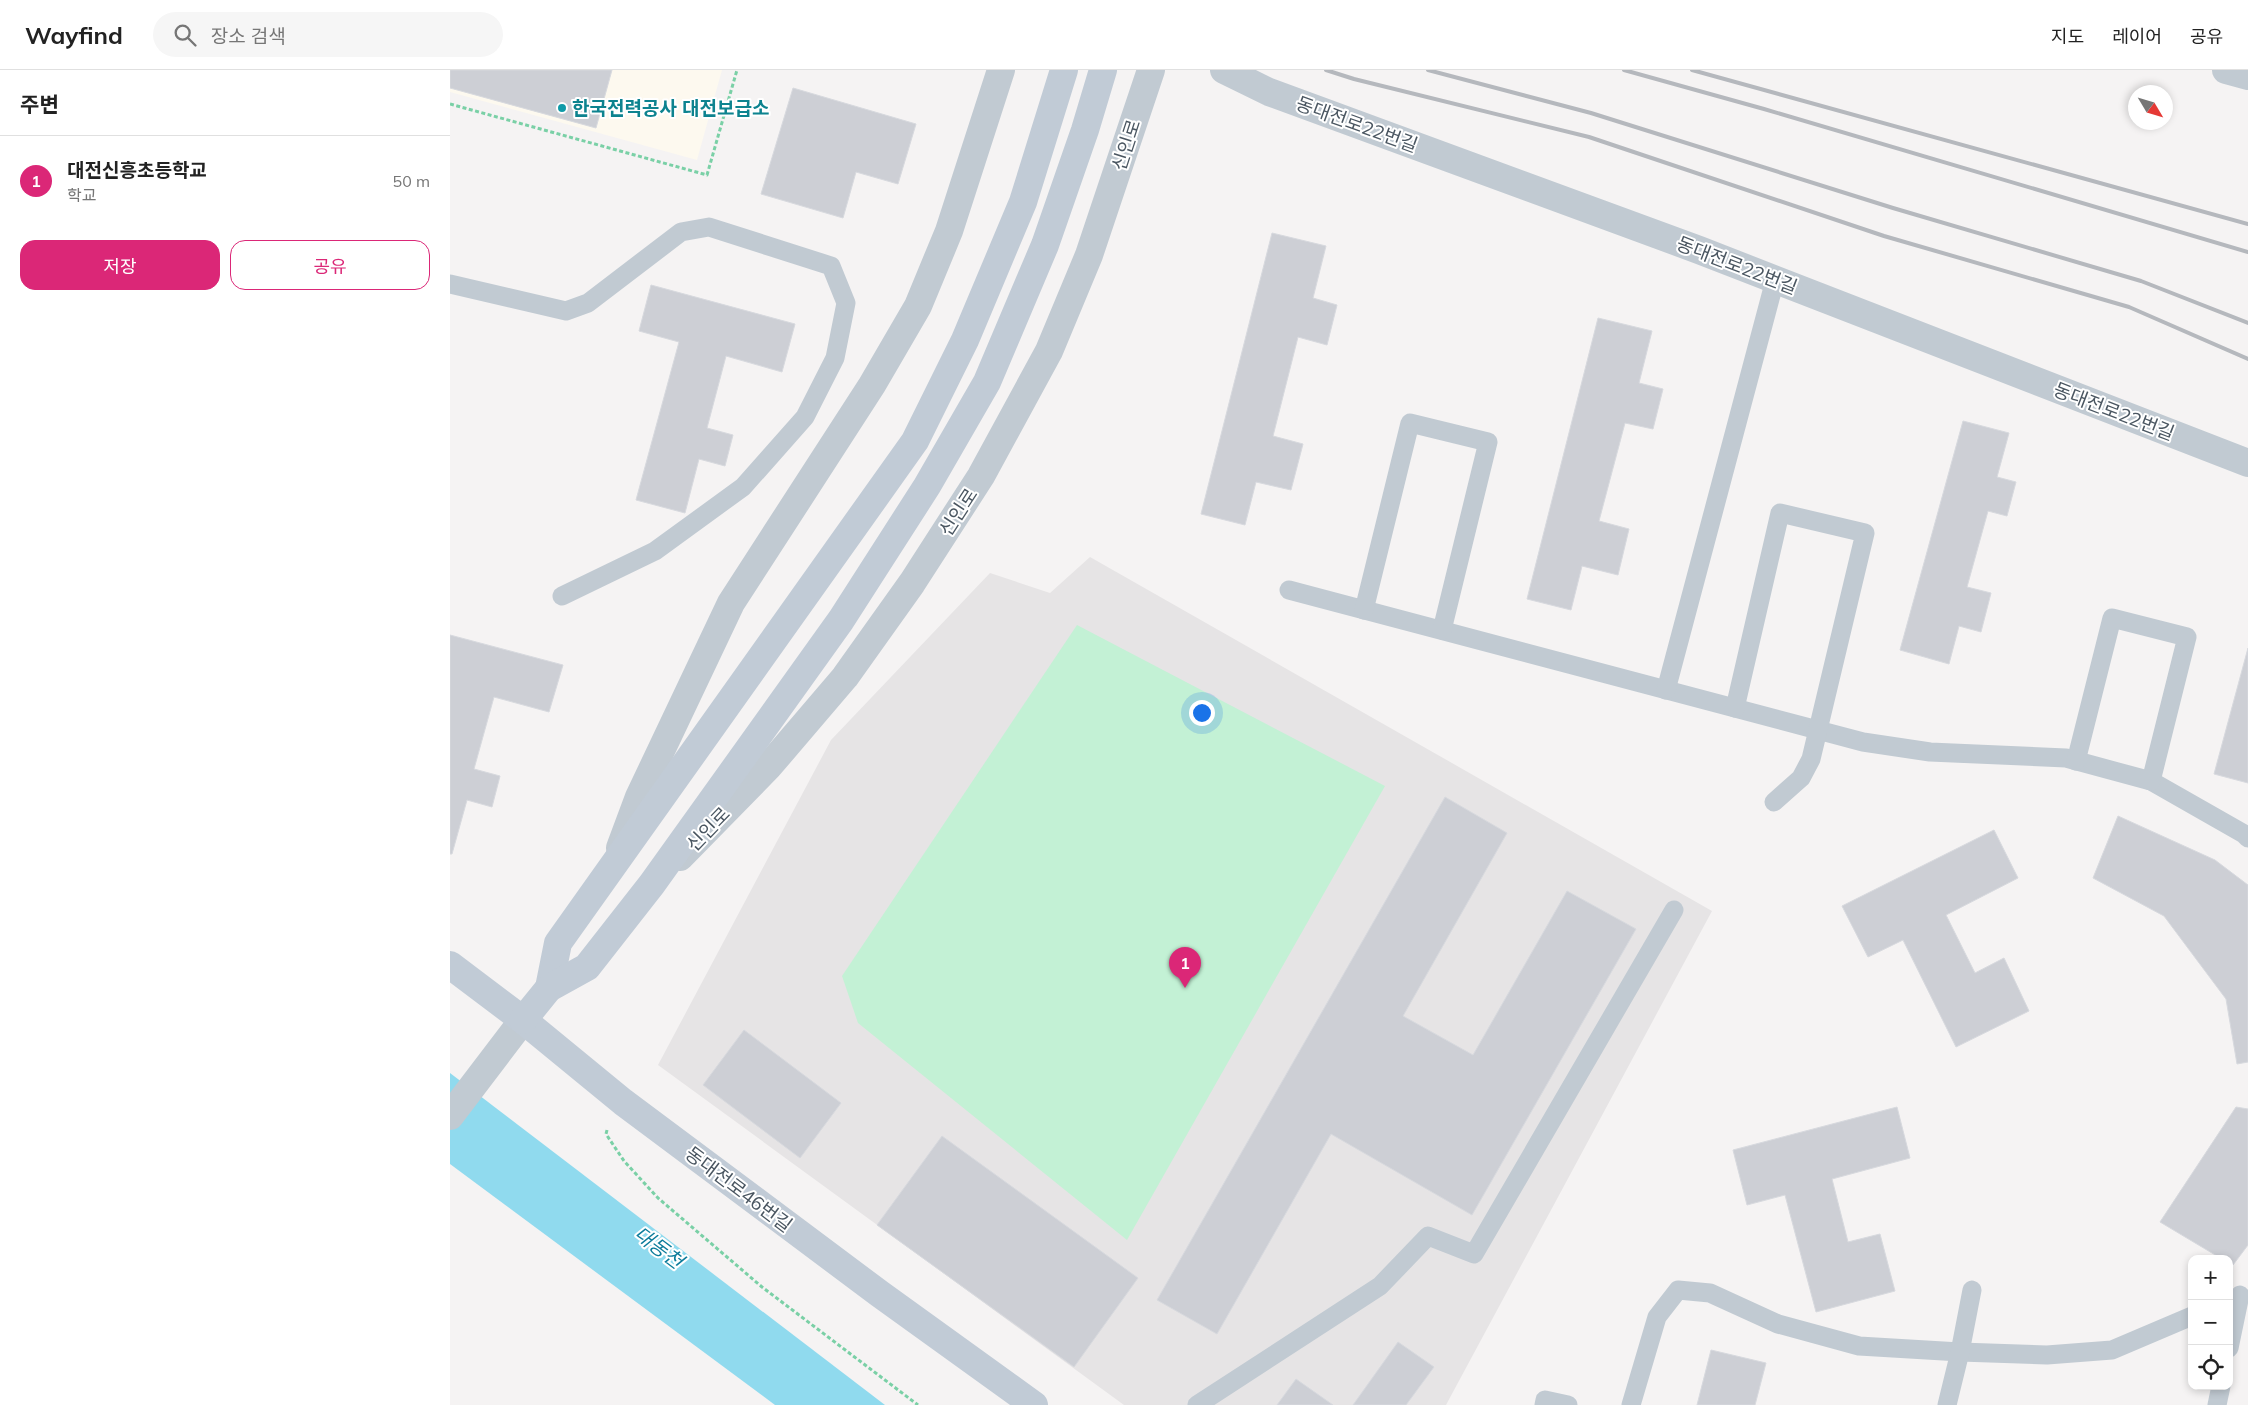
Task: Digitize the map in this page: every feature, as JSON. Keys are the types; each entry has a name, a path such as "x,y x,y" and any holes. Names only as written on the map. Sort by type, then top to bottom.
{"street":[{"name":"신인로","path":"612,869 640,797 731,603 872,385 918,306 949,231 1001,70"},
{"name":"신인로","path":"549,988 558,942 612,869 677,773 915,441 965,340 1023,202 1064,70"},
{"name":"신인로","path":"523,1020 549,988 587,967 652,884 841,620 926,486 987,382 1045,245 1086,130 1103,70"},
{"name":"신인로","path":"652,884 696,843 770,766 845,676 912,583 981,476 1049,351 1090,255 1150,70"},
{"name":"동대전로22번길","path":"1224,70 1269,92 1776,280 2248,463"},
{"path":"2226,70 2248,76"},
{"name":"동대전로46번길","path":"450,965 523,1020 623,1102 880,1294 1034,1405"},
{"path":"450,1116 523,1020"}],"lane":[{"path":"450,284 566,311 588,303 681,232 709,227 831,266 846,303 835,358 805,417 743,487 655,551 562,596"},
{"path":"1666,690 1776,280"},
{"path":"1364,610 1410,423 1488,442 1442,630"},
{"path":"1735,708 1780,514 1865,533 1820,730 1811,759 1801,778 1774,802"},
{"path":"1289,590 1864,742 1930,752 2066,758 2151,781 2248,838"},
{"path":"2076,761 2112,618 2186,636 2151,781"},
{"path":"1196,1405 1380,1286 1428,1236 1474,1254 1674,910"},
{"path":"1631,1405 1657,1318 1678,1290 1710,1293 1778,1324 1859,1346 1960,1352 2047,1355 2112,1350 2188,1318"},
{"path":"1947,1405 1972,1290"},
{"path":"2230,1345 2239,1294"},
{"path":"2217,1405 2220,1390"},
{"path":"1544,1405 1545,1400 1568,1405"}],"path":[{"path":"450,104 708,175 737,70"},
{"path":"623,1102 609,1121 606,1134 624,1160 658,1198 762,1287 918,1405"}],"shaded area":[{"path":"450,70 722,70 697,160 450,92"},
{"path":"1090,557 1712,911 1446,1405 1124,1405 658,1065 831,740 990,573 1050,593"}],"green space":[{"path":"1077,625 1385,786 1127,1240 858,1023 842,976"}],"water":[{"name":"대동천","path":"450,1073 885,1405 775,1405 450,1164"}],"building":[{"name":"한국전력공사 대전보급소","path":"450,70 612,70 596,128 450,88"},
{"path":"793,88 916,124 898,184 856,172 843,218 761,194"},
{"path":"1272,233 1326,246 1313,298 1337,305 1327,345 1298,337 1273,436 1303,444 1291,490 1256,482 1245,525 1201,514"},
{"path":"651,285 795,324 782,372 726,356 707,428 733,435 725,466 699,459 685,513 636,500 679,342 639,331"},
{"path":"1598,318 1652,331 1639,383 1663,389 1653,429 1625,423 1599,521 1629,529 1618,575 1582,566 1571,610 1527,599"},
{"path":"1963,421 2009,433 1997,477 2016,482 2007,516 1988,511 1967,587 1991,593 1981,632 1959,626 1949,664 1900,650"},
{"path":"450,635 563,665 549,712 494,697 474,769 500,776 492,807 467,800 452,854 450,854"},
{"path":"2248,648 2248,783 2214,774"},
{"path":"1445,797 1507,833 1403,1016 1473,1055 1567,891 1636,929 1472,1215 1331,1134 1217,1334 1157,1300"},
{"path":"2118,816 2215,860 2248,885 2248,1062 2237,1064 2226,999 2164,916 2093,878"},
{"path":"1994,830 2018,878 1946,915 1975,973 2004,958 2029,1011 1956,1047 1903,940 1868,957 1842,906"},
{"path":"744,1030 841,1103 800,1158 703,1085"},
{"path":"1897,1107 1910,1158 1832,1179 1848,1242 1880,1234 1895,1291 1816,1312 1785,1195 1747,1205 1733,1150"},
{"path":"2236,1107 2248,1109 2248,1245 2233,1265 2233,1255 2215,1255 2160,1222"},
{"path":"942,1136 1138,1278 1074,1367 877,1225"},
{"path":"1398,1342 1434,1367 1406,1405 1353,1405"},
{"path":"1711,1350 1766,1363 1755,1405 1697,1405"},
{"path":"1296,1379 1333,1405 1277,1405"}],"railway":[{"path":"1326,70 1354,79 1589,137 1884,236 2129,307 2248,359"},
{"path":"1428,70 1591,113 1893,208 2141,281 2248,323"},
{"path":"1624,70 1764,109 2248,252"},
{"path":"1692,70 2248,224"}],"place":[{"name":"한국전력공사 대전보급소","path":"562,108"},
{"name":"대전신흥초등학교","path":"1185,988"}]}
